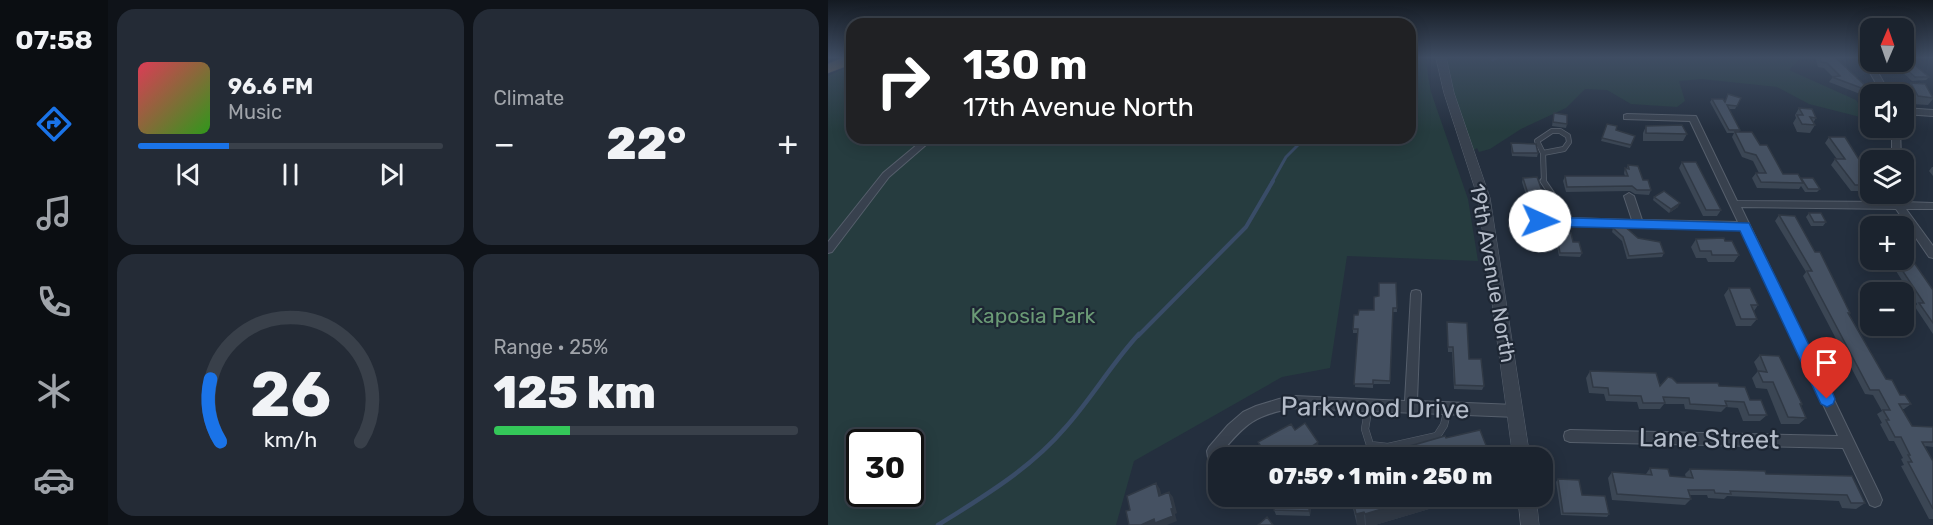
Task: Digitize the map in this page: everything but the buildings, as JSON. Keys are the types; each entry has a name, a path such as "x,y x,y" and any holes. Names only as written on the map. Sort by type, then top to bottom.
{"street":[{"name":"19th Avenue North","path":"1446,82 1484,198 1521,447"},
{"path":"1914,112 1933,113"},
{"path":"1627,117 1693,118 1875,500"},
{"path":"828,249 886,175 923,144"},
{"path":"1629,196 1638,224"},
{"path":"1734,204 1933,206"},
{"path":"1898,205 1933,254"},
{"path":"1540,221 1744,226"},
{"path":"1411,407 1416,294"},
{"name":"Parkwood Drive","path":"1217,447 1237,423 1262,408 1294,402 1516,411"},
{"name":"Lane Street","path":"1570,436 1848,442"},
{"path":"1528,507 1530,525"}],"lane":[{"path":"1543,153 1564,149 1569,142 1568,136 1556,131 1542,135 1537,141 1543,153 1543,181 1571,222"},
{"path":"1369,405 1365,429 1370,445 1388,447 1437,436 1444,425 1448,408"}],"green space":[{"name":"Kaposia Park","path":"828,82 846,82 846,144 1416,144 1416,82 1429,82 1468,199 1478,261 1347,256 1330,368 1282,377 1134,461 1116,525 828,525"},
{"path":"1448,82 1679,82 1685,101 1677,107 1631,104 1607,90 1585,89 1566,108 1521,129 1490,149 1479,152 1477,148 1469,154"},
{"path":"1725,82 1815,82 1856,100 1860,106 1860,117 1809,104 1777,87"}],"waterway":[{"path":"1272,182 1286,157 1299,144"},
{"path":"1138,336 1246,227 1273,181"},
{"path":"938,525 972,504 1037,457 1075,417 1139,334"}],"route":[{"path":"1540,221 1744,226 1827,399"}]}
